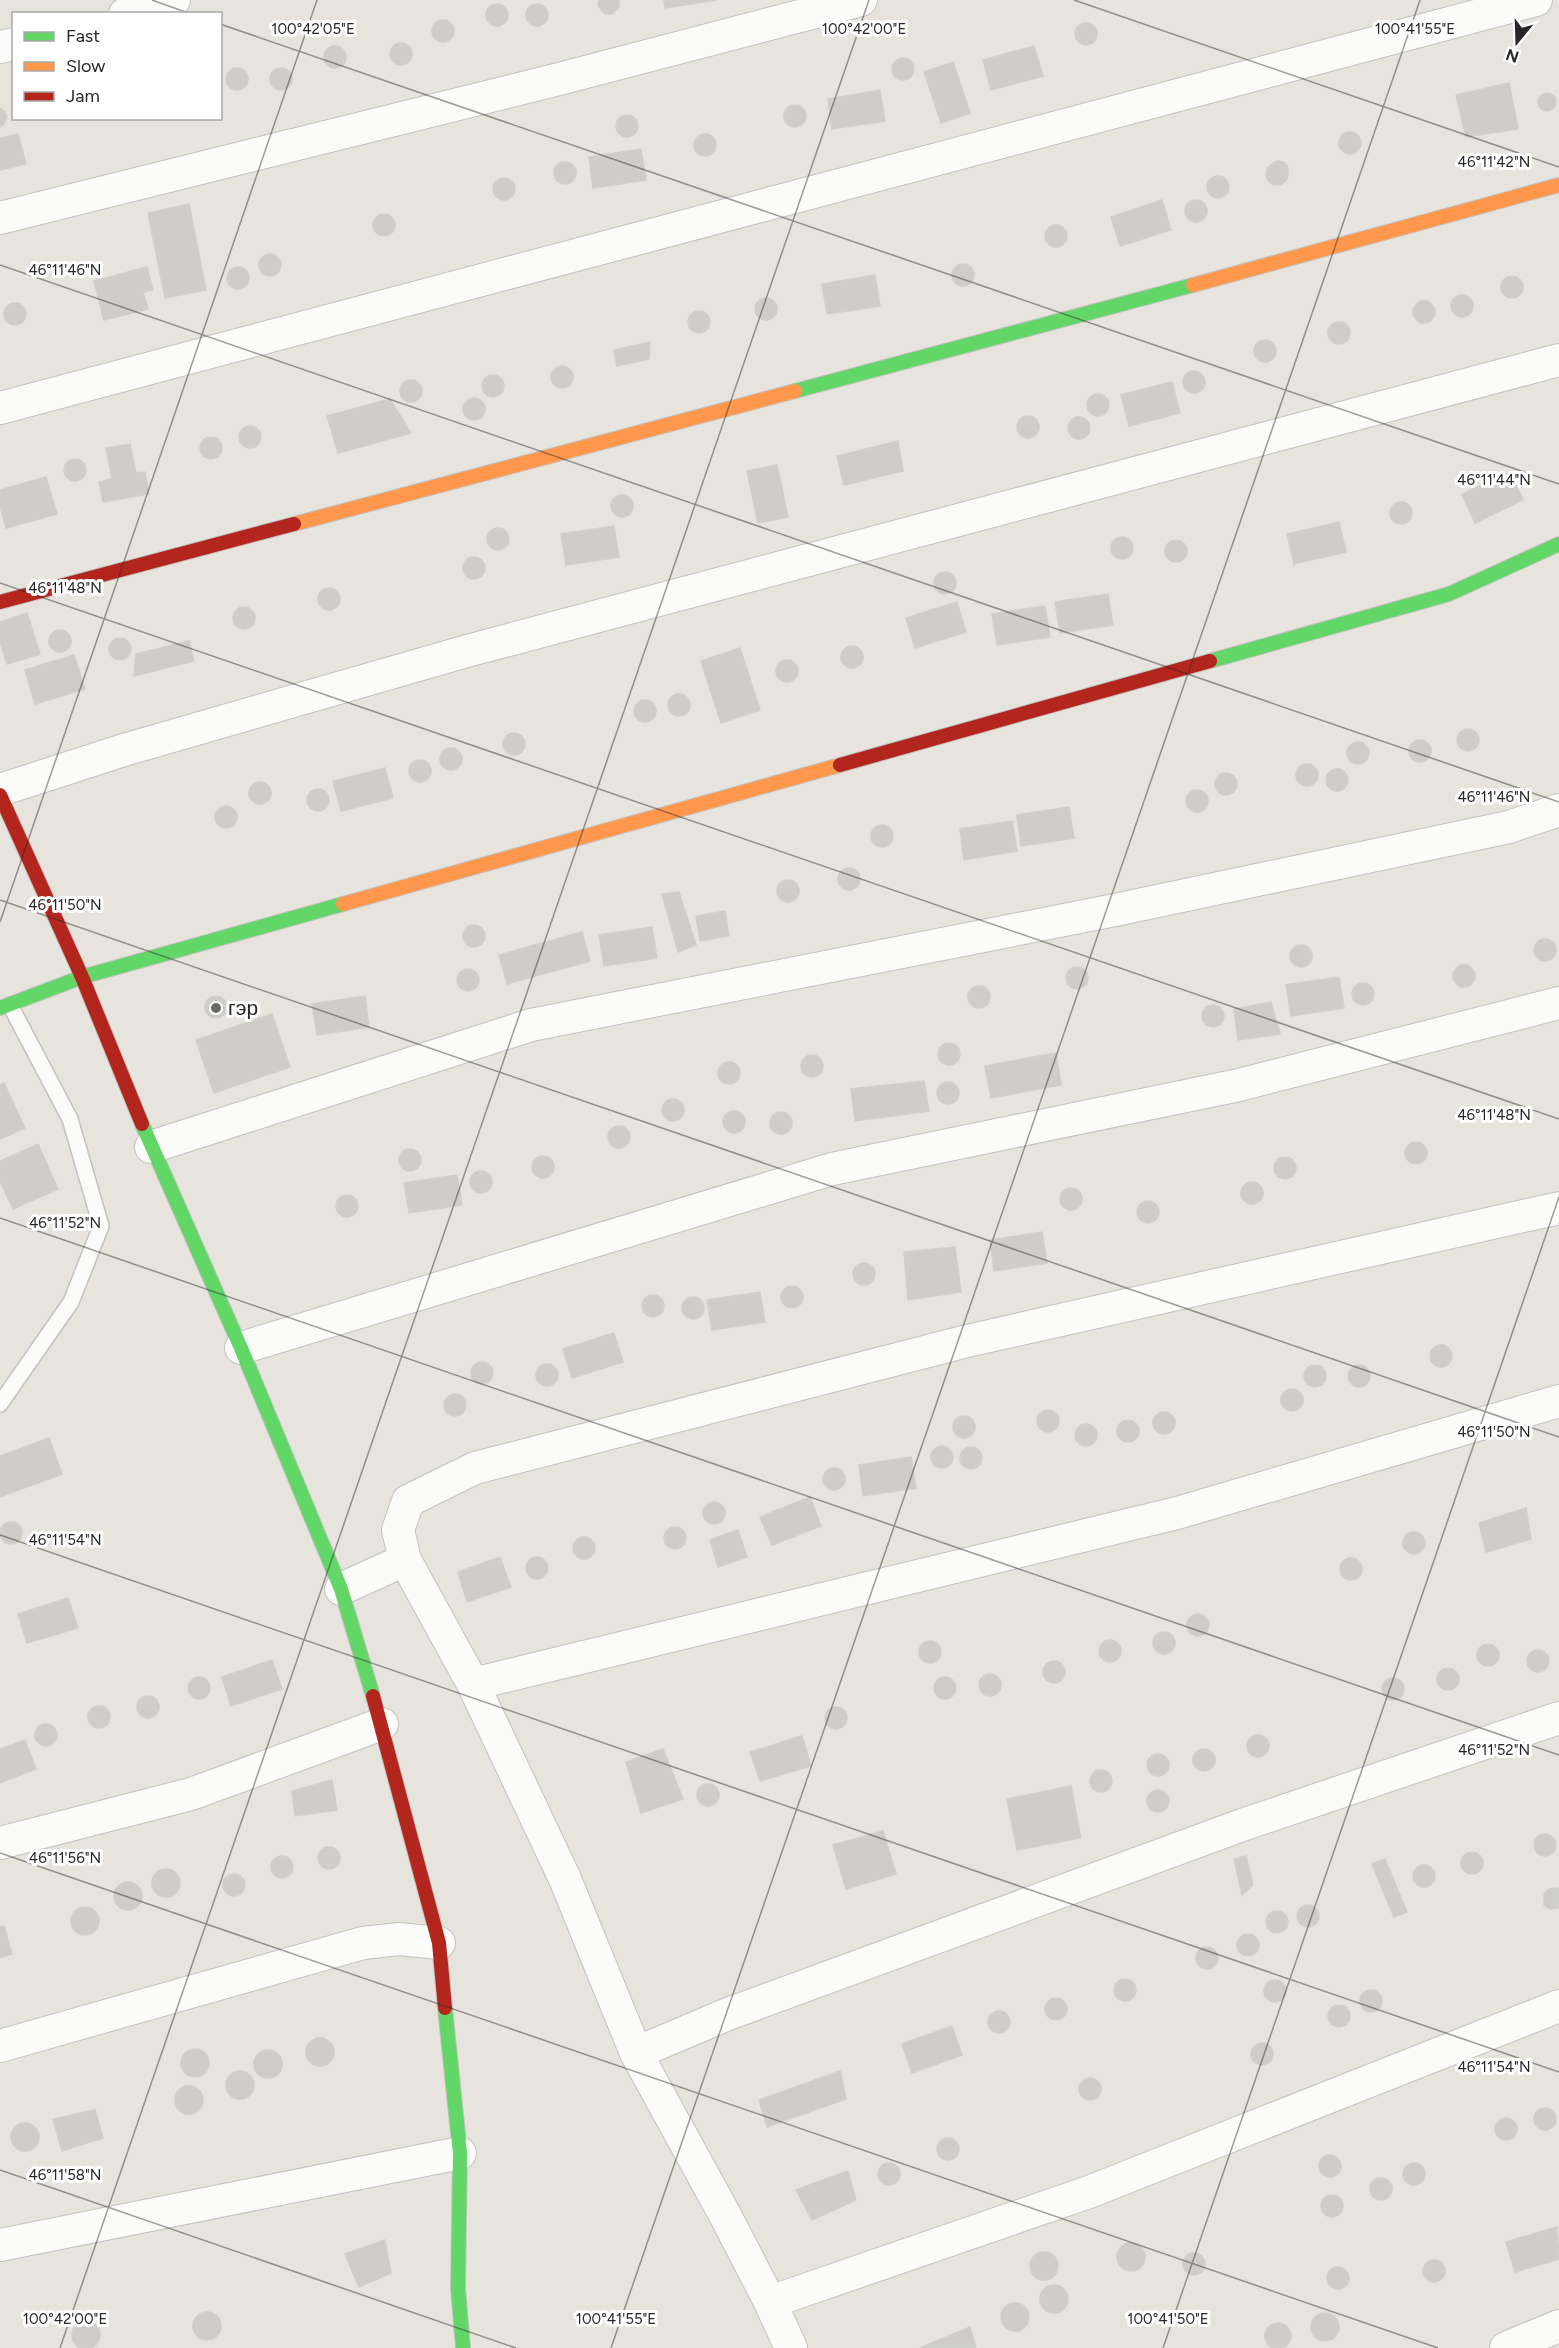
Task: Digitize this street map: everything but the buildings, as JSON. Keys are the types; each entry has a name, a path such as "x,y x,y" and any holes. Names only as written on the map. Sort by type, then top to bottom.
{"street":[{"path":"131,12 174,0"},
{"path":"0,218 861,0"},
{"path":"0,408 1536,0"},
{"path":"0,602 1107,309 1559,185"},
{"path":"462,2348 458,2288 460,2153 439,1943 382,1724 341,1589 241,1348 151,1147 82,977 0,793 127,749 466,651 1559,360"},
{"path":"5,1007 82,977 1449,594 1559,544"},
{"path":"151,1147 531,1025 1104,912 1324,866 1509,827 1559,810"},
{"path":"241,1348 832,1169 1239,1085 1559,1003"},
{"path":"791,2348 725,2215 636,2053 565,1879 472,1684 405,1560 398,1530 408,1501 475,1468 968,1341 1559,1208"},
{"path":"472,1684 1177,1513 1559,1401"},
{"path":"341,1589 405,1560"},
{"path":"636,2053 728,2014 1245,1824 1559,1718"},
{"path":"0,1843 191,1794 382,1724"},
{"path":"0,2046 363,1942 399,1939 439,1943"},
{"path":"770,2302 1089,2192 1559,2006"},
{"path":"0,2245 460,2153"},
{"path":"1506,2348 1559,2326"}],"lane":[{"path":"0,1404 71,1302 101,1226 70,1119 5,1007"}],"traffic: fast":[{"path":"795,391 1193,285"},
{"path":"1210,661 1449,594 1559,544"},
{"path":"0,1008 82,977 343,904"},
{"path":"142,1124 241,1348 341,1589 373,1696"},
{"path":"445,2008 460,2153 458,2288 463,2348"}],"traffic: slow":[{"path":"1193,285 1559,185"},
{"path":"294,524 795,391"},
{"path":"343,904 840,765"}],"traffic: jam":[{"path":"0,602 294,524"},
{"path":"840,765 1210,661"},
{"path":"0,795 82,977 142,1124"},
{"path":"373,1696 439,1943 445,2008"}],"place":[{"name":"гэр","path":"216,1008"}]}
